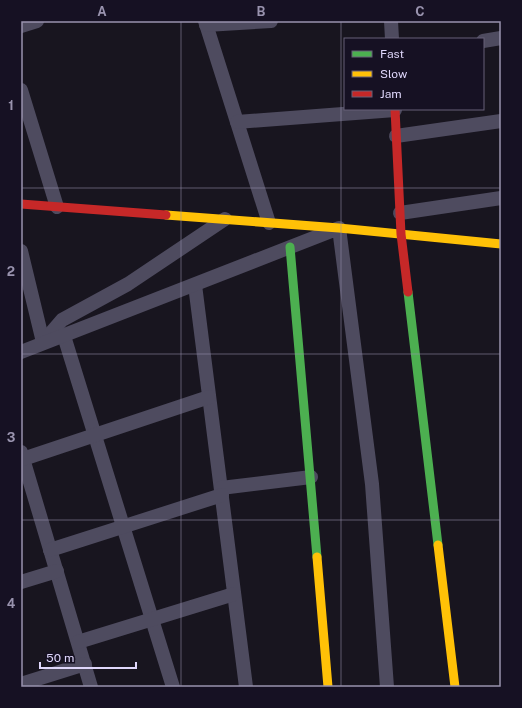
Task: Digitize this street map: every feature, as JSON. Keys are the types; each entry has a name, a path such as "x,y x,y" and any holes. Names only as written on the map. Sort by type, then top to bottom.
{"street":[{"path":"21,26 37,21"},
{"path":"269,223 205,23 271,21"},
{"path":"391,21 392,38"},
{"path":"484,41 501,38"},
{"path":"21,90 57,207"},
{"path":"237,122 383,110"},
{"path":"395,110 401,234 455,687"},
{"path":"396,136 501,121"},
{"path":"400,213 501,198"},
{"path":"21,204 339,228 501,244"},
{"path":"43,342 62,320 128,284 225,219"},
{"path":"21,352 43,342 64,336 339,228"},
{"path":"339,228 372,484 387,687"},
{"path":"290,247 328,687"},
{"path":"21,253 43,342"},
{"path":"195,285 246,687"},
{"path":"64,336 173,687"},
{"path":"91,687 57,571 24,477 22,456 95,435 210,397"},
{"path":"50,550 221,492 311,477"},
{"path":"21,582 57,571"},
{"path":"78,642 234,594"},
{"path":"21,684 84,664"}],"traffic: fast":[{"path":"290,247 317,557"},
{"path":"408,292 438,545"}],"traffic: slow":[{"path":"166,215 339,228 501,244"},
{"path":"438,545 455,687"},
{"path":"317,557 328,687"}],"traffic: jam":[{"path":"395,110 401,234 408,292"},
{"path":"21,204 166,215"}]}
